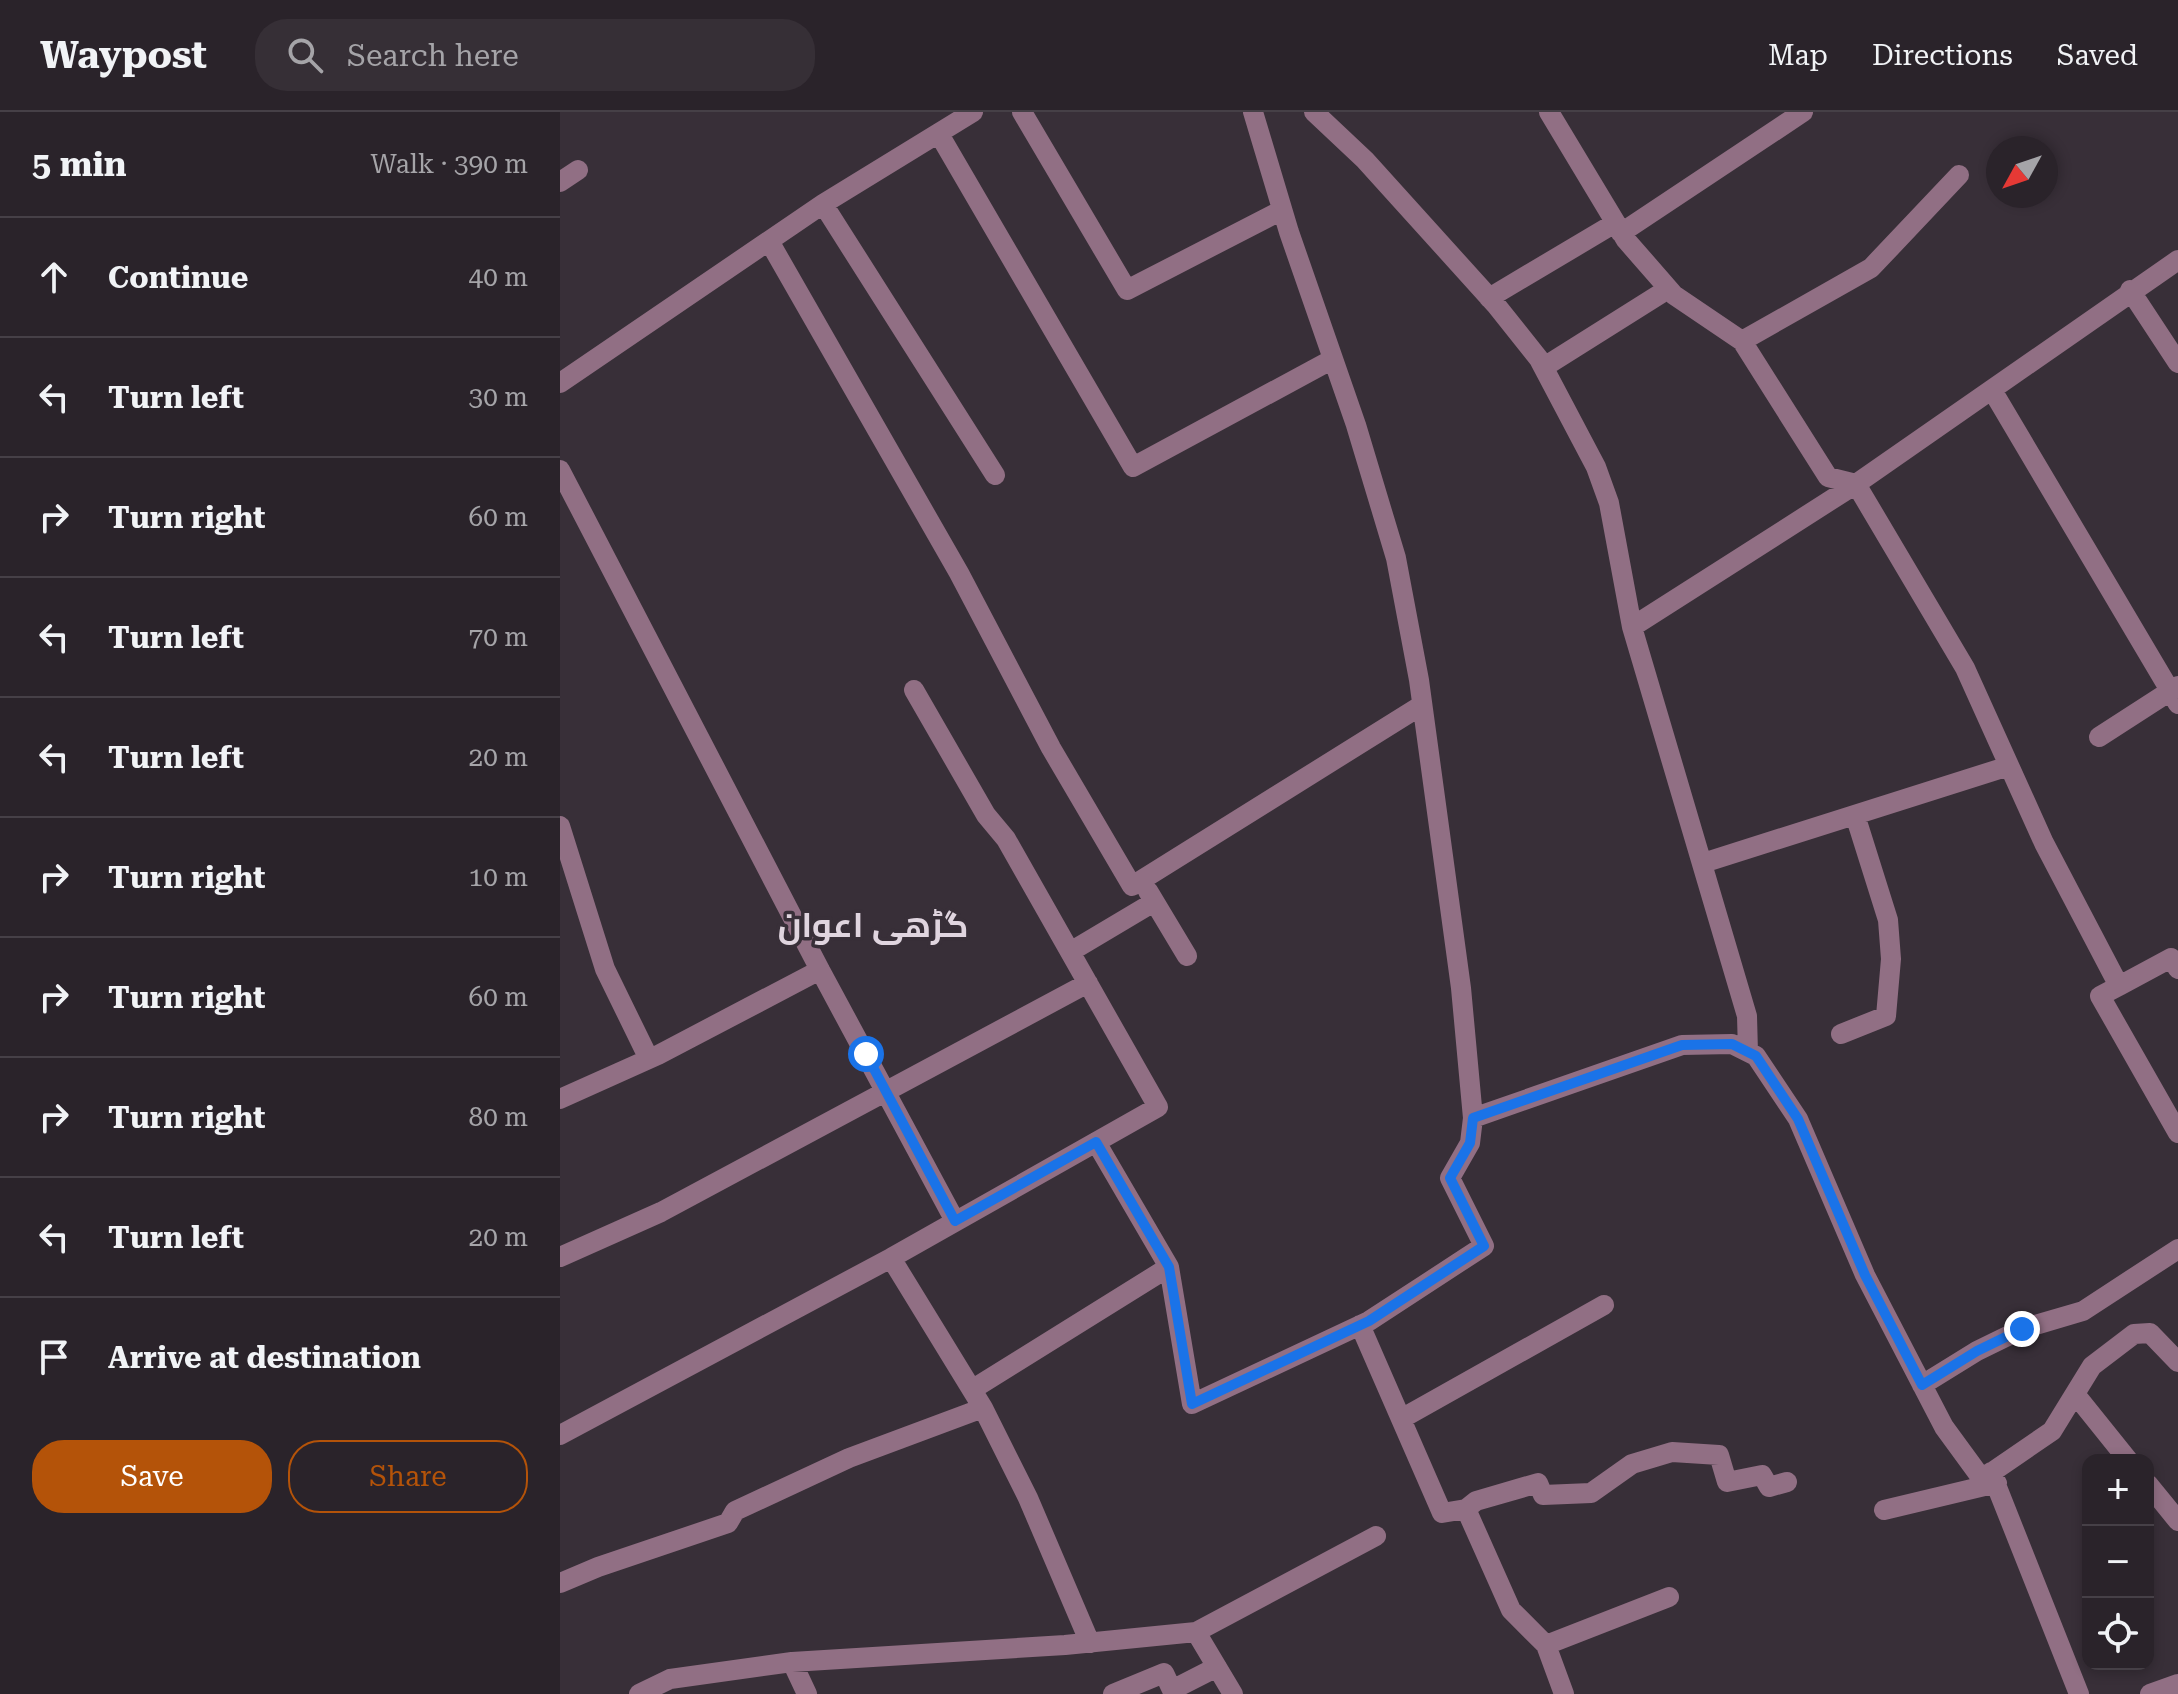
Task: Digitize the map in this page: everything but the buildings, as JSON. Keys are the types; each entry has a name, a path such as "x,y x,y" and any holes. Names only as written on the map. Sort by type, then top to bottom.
{"street":[{"path":"560,383 823,204 973,112"},
{"path":"1022,112 1127,290 1282,210"},
{"path":"1096,1142 1169,1267 1192,1404 1360,1325 1484,1246 1450,1178 1470,1143 1473,1118 1461,988 1422,705 1396,558 1356,425 1282,210 1253,112"},
{"path":"1314,112 1365,160 1489,298 1544,367 1596,467 1609,503 1632,627 1747,1016 1748,1052"},
{"path":"1549,112 1618,228 1668,289 1692,309 1742,341 1828,477 1856,484 1965,668 2044,843 2119,986"},
{"path":"1489,298 1618,228 1803,112"},
{"path":"939,134 1133,467 1333,359"},
{"path":"1742,341 1871,268 1959,175"},
{"path":"823,204 995,475"},
{"path":"769,241 959,573 1067,776 1132,886 1422,705"},
{"path":"1632,627 1856,484 2088,324 2130,290 2178,260"},
{"path":"1544,367 1668,289"},
{"path":"2130,290 2178,363"},
{"path":"1992,390 2175,694 2099,737"},
{"path":"560,470 820,970 955,1221"},
{"path":"560,1435 891,1258 1158,1107 1006,839 986,815 914,690"},
{"path":"1703,863 2009,766"},
{"path":"1841,1034 1886,1016 1891,959 1888,920 1855,815"},
{"path":"560,826 605,969 649,1059"},
{"path":"1142,881 1187,956"},
{"path":"1070,952 1154,902"},
{"path":"2178,969 2171,958 2100,996 2178,1133"},
{"path":"560,1099 649,1059 820,970"},
{"path":"560,1257 661,1212 1088,983"},
{"path":"1473,1118 1682,1045 1732,1044 1756,1056 1798,1119 1865,1275 1944,1427 1982,1479 1994,1478"},
{"path":"1922,1385 1977,1351 2022,1329 2083,1311 2178,1249"},
{"path":"891,1258 983,1408 1028,1498 1090,1643"},
{"path":"973,1389 1169,1267"},
{"path":"1401,1419 1604,1305"},
{"path":"1360,1325 1442,1513 1466,1509 1476,1501 1538,1483 1543,1495 1591,1493 1632,1464 1672,1452 1719,1455 1727,1482 1762,1475 1769,1487 1787,1482"},
{"path":"1884,1510 1994,1478 2052,1431 2092,1366 2134,1334 2150,1333 2178,1362"},
{"path":"2075,1394 2123,1454"},
{"path":"560,1583 728,1523 735,1511 849,1458 983,1408"},
{"path":"1994,1478 2079,1694"},
{"path":"2154,1491 2178,1521"},
{"path":"1466,1509 1511,1610 1546,1645 1564,1694"},
{"path":"639,1694 670,1679 792,1662 1090,1643 1196,1632 1376,1536"},
{"path":"1546,1645 1669,1597"},
{"path":"1196,1632 1233,1694"},
{"path":"792,1662 807,1694"},
{"path":"1116,1693 1164,1673 1172,1690 1217,1667"},
{"path":"2150,1694 2178,1684"}],"district":[{"name":"گڑھی اعوان","path":"873,925"}],"route":[{"path":"866,1054 955,1221 1096,1142 1169,1267 1192,1404 1369,1321 1484,1246 1450,1178 1470,1143 1473,1118 1682,1045 1732,1044 1756,1056 1798,1119 1865,1275 1922,1385 1977,1351 2022,1329"}]}
